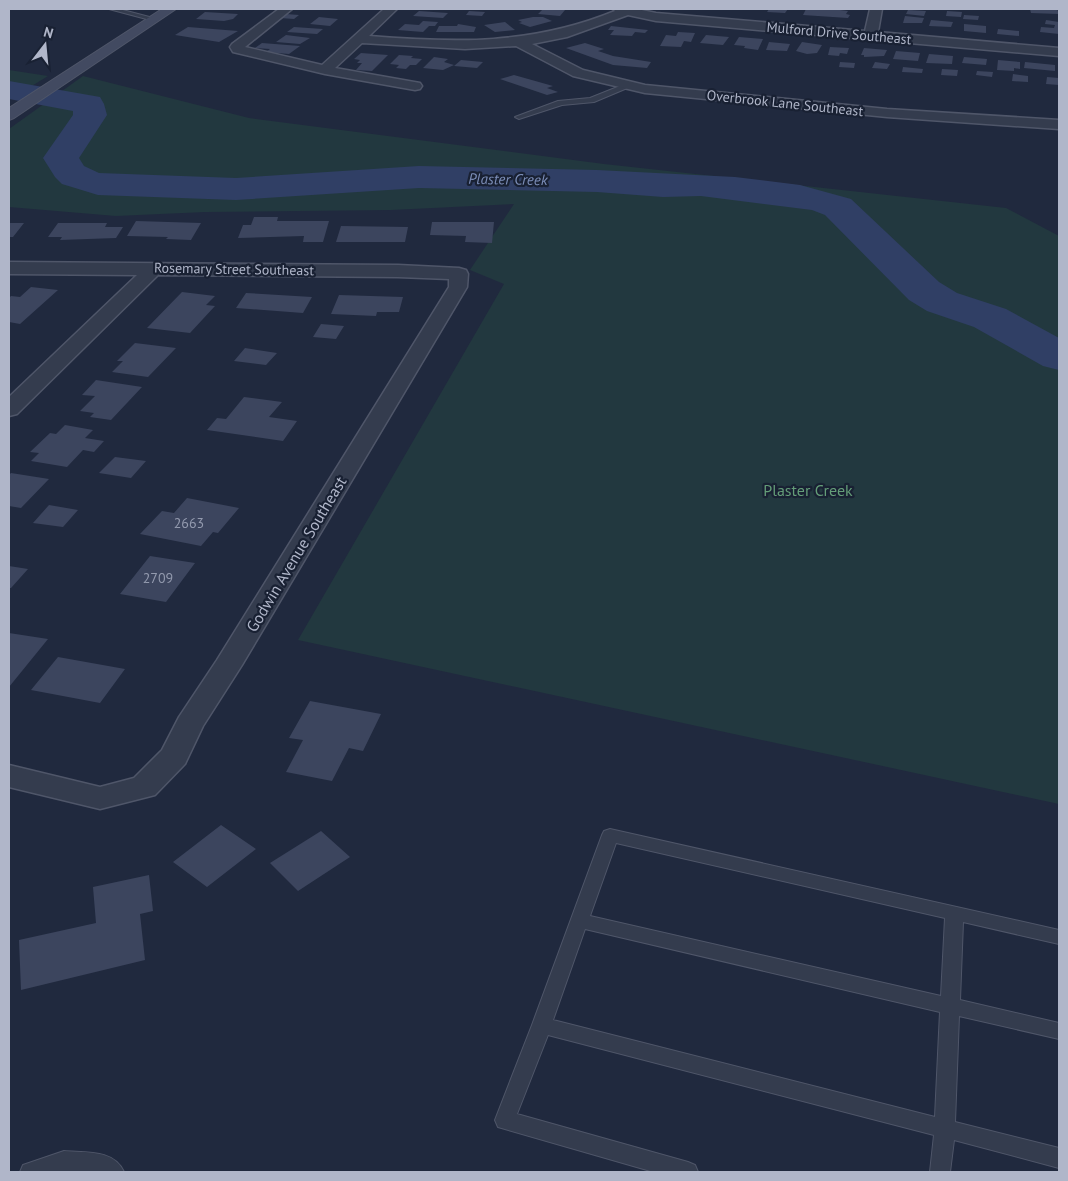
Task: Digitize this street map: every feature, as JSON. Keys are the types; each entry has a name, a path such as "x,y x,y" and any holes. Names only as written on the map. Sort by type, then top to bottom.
{"street":[{"path":"9,115 170,9"},
{"path":"286,9 245,39 237,47 238,49 325,70 414,86"},
{"path":"325,70 391,9"},
{"path":"871,36 876,9"},
{"path":"359,39 469,46 521,43 570,32 625,10"},
{"name":"Mulford Drive Southeast","path":"625,10 656,17 1059,52"},
{"name":"Overbrook Lane Southeast","path":"521,43 578,73 628,86 887,113 997,119 1059,125"},
{"name":"Rosemary Street Southeast","path":"9,268 398,271 458,274"},
{"path":"9,408 154,268"},
{"name":"Godwin Avenue Southeast","path":"9,776 100,798 144,787 174,756 189,724 228,665 458,287 458,274"}],"lane":[{"path":"112,9 154,19"},
{"path":"519,117 561,103 591,100 628,86"},
{"path":"688,1172 505,1120 581,920 610,835 1059,936"},
{"path":"940,1172 945,1128 954,913"},
{"path":"581,920 1059,1031"},
{"path":"542,1025 1059,1158"},
{"path":"30,1172 64,1161 106,1165 113,1172"}],"green space":[{"path":"9,70 48,76 9,100"},
{"name":"Plaster Creek","path":"83,76 249,118 604,164 1006,208 1059,236 1059,804 298,640 504,284 470,270 514,204 391,210 205,212 116,216 9,207 9,129"}],"building":[{"path":"543,9 565,10 560,16 538,14"},
{"path":"769,9 788,9 785,13 767,12"},
{"path":"806,9 848,11 846,14 850,15 848,18 803,15"},
{"path":"1030,9 1057,9 1059,14 1031,13"},
{"path":"908,10 926,11 924,16 906,14"},
{"path":"419,11 448,13 443,18 413,16"},
{"path":"469,11 485,12 482,16 466,15"},
{"path":"947,11 962,12 961,17 946,16"},
{"path":"205,12 238,14 233,19 224,21 196,19"},
{"path":"286,14 299,15 294,19 280,18"},
{"path":"964,15 979,16 978,20 963,19"},
{"path":"905,16 924,18 922,23 903,23"},
{"path":"319,17 338,19 330,26 310,24"},
{"path":"543,17 552,21 530,27 519,23 522,22 518,20"},
{"path":"931,20 953,22 951,27 929,26"},
{"path":"1046,20 1059,22 1059,34 1040,32 1041,27 1054,28 1055,25 1045,24"},
{"path":"423,21 438,22 435,26 429,26 423,32 398,30 405,24 419,25"},
{"path":"505,22 515,30 495,32 484,25"},
{"path":"458,24 476,27 474,32 436,32 439,26 457,26"},
{"path":"964,24 986,26 986,33 964,31"},
{"path":"611,26 648,30 645,33 635,32 632,36 610,35 614,30 608,30"},
{"path":"188,27 238,31 219,42 175,35"},
{"path":"294,27 323,29 317,34 287,32"},
{"path":"998,29 1019,31 1019,36 997,34"},
{"path":"678,32 695,33 691,42 684,41 681,47 660,46 666,35 676,36"},
{"path":"286,35 310,38 300,44 276,42"},
{"path":"706,35 729,37 723,45 700,43"},
{"path":"739,37 763,39 758,50 734,45"},
{"path":"769,42 790,44 787,51 766,50"},
{"path":"802,42 822,45 817,53 807,54 796,51"},
{"path":"262,43 300,46 289,54 266,52 270,49 255,48"},
{"path":"585,43 604,49 598,51 613,56 651,62 647,68 613,65 566,48"},
{"path":"830,47 849,48 847,54 840,53 839,56 828,55"},
{"path":"864,48 887,50 884,56 864,57 864,55 861,55"},
{"path":"896,51 920,53 918,61 893,59"},
{"path":"361,53 388,55 372,71 356,70 362,63 357,63 360,60 354,59"},
{"path":"929,54 953,56 952,64 926,63"},
{"path":"399,55 422,59 416,65 410,65 406,69 396,68 399,65 390,64"},
{"path":"434,57 448,59 444,62 454,65 443,70 423,68"},
{"path":"964,57 987,59 986,65 962,63"},
{"path":"461,60 483,62 477,68 454,66"},
{"path":"998,60 1020,62 1020,69 1014,68 1014,71 997,70"},
{"path":"840,62 855,63 854,68 839,67"},
{"path":"875,62 890,64 887,69 872,68"},
{"path":"1025,62 1055,65 1055,71 1024,68"},
{"path":"903,67 923,69 922,73 902,72"},
{"path":"942,69 958,70 957,76 941,75"},
{"path":"977,71 993,72 992,77 976,75"},
{"path":"1013,74 1028,76 1028,82 1012,81"},
{"path":"514,75 553,86 547,88 558,92 547,95 500,79"},
{"path":"1047,77 1059,78 1059,85 1046,84"},
{"path":"254,217 278,217 277,221 329,221 323,242 303,242 304,236 238,238 243,225 251,225"},
{"path":"136,221 201,223 191,240 166,239 168,237 127,236"},
{"path":"432,222 494,222 492,243 465,242 466,236 430,235"},
{"path":"9,223 24,223 13,237 9,237"},
{"path":"58,223 107,223 105,227 123,227 116,238 60,240 62,237 48,237"},
{"path":"341,226 408,227 405,242 336,242"},
{"path":"31,287 58,290 20,324 9,322 9,298 11,296 20,297"},
{"path":"182,292 215,296 206,305 215,306 190,333 147,328"},
{"path":"246,293 312,297 303,313 236,308"},
{"path":"339,295 403,297 399,312 377,312 376,316 331,314"},
{"path":"321,324 344,326 336,339 313,337"},
{"path":"135,343 176,348 148,377 112,372 123,361 117,361"},
{"path":"245,348 277,353 266,365 234,361"},
{"path":"96,380 142,387 111,420 90,417 94,413 80,411 95,396 82,395"},
{"path":"244,397 282,402 269,417 297,421 283,441 207,430 217,418 226,419"},
{"path":"65,425 93,430 85,438 104,441 94,452 83,450 67,467 31,461 39,453 30,452 50,433 56,434"},
{"path":"115,457 146,461 131,478 99,473"},
{"path":"11,473 49,479 21,508 9,506 9,475"},
{"path":"187,498 239,508 218,533 213,532 201,546 140,534 162,511 174,513"},
{"path":"49,505 78,510 63,527 33,523"},
{"path":"150,556 195,563 166,602 120,594"},
{"path":"9,566 28,569 11,588 9,588"},
{"path":"9,633 48,639 9,687"},
{"path":"58,657 125,669 100,703 31,690"},
{"path":"310,701 381,714 363,751 349,748 332,781 286,772 303,740 289,738"},
{"path":"221,825 256,849 207,887 173,862"},
{"path":"321,831 350,857 298,891 270,863"},
{"path":"149,875 153,911 140,914 145,960 21,990 19,940 96,923 93,887"}],"waterway":[{"name":"Plaster Creek","path":"9,90 88,104 90,115 61,158 67,169 75,176 98,184 236,189 419,177 597,181 663,186 701,185 735,188 800,196 823,201 838,207 924,291 942,302 990,318 1059,356"}]}
